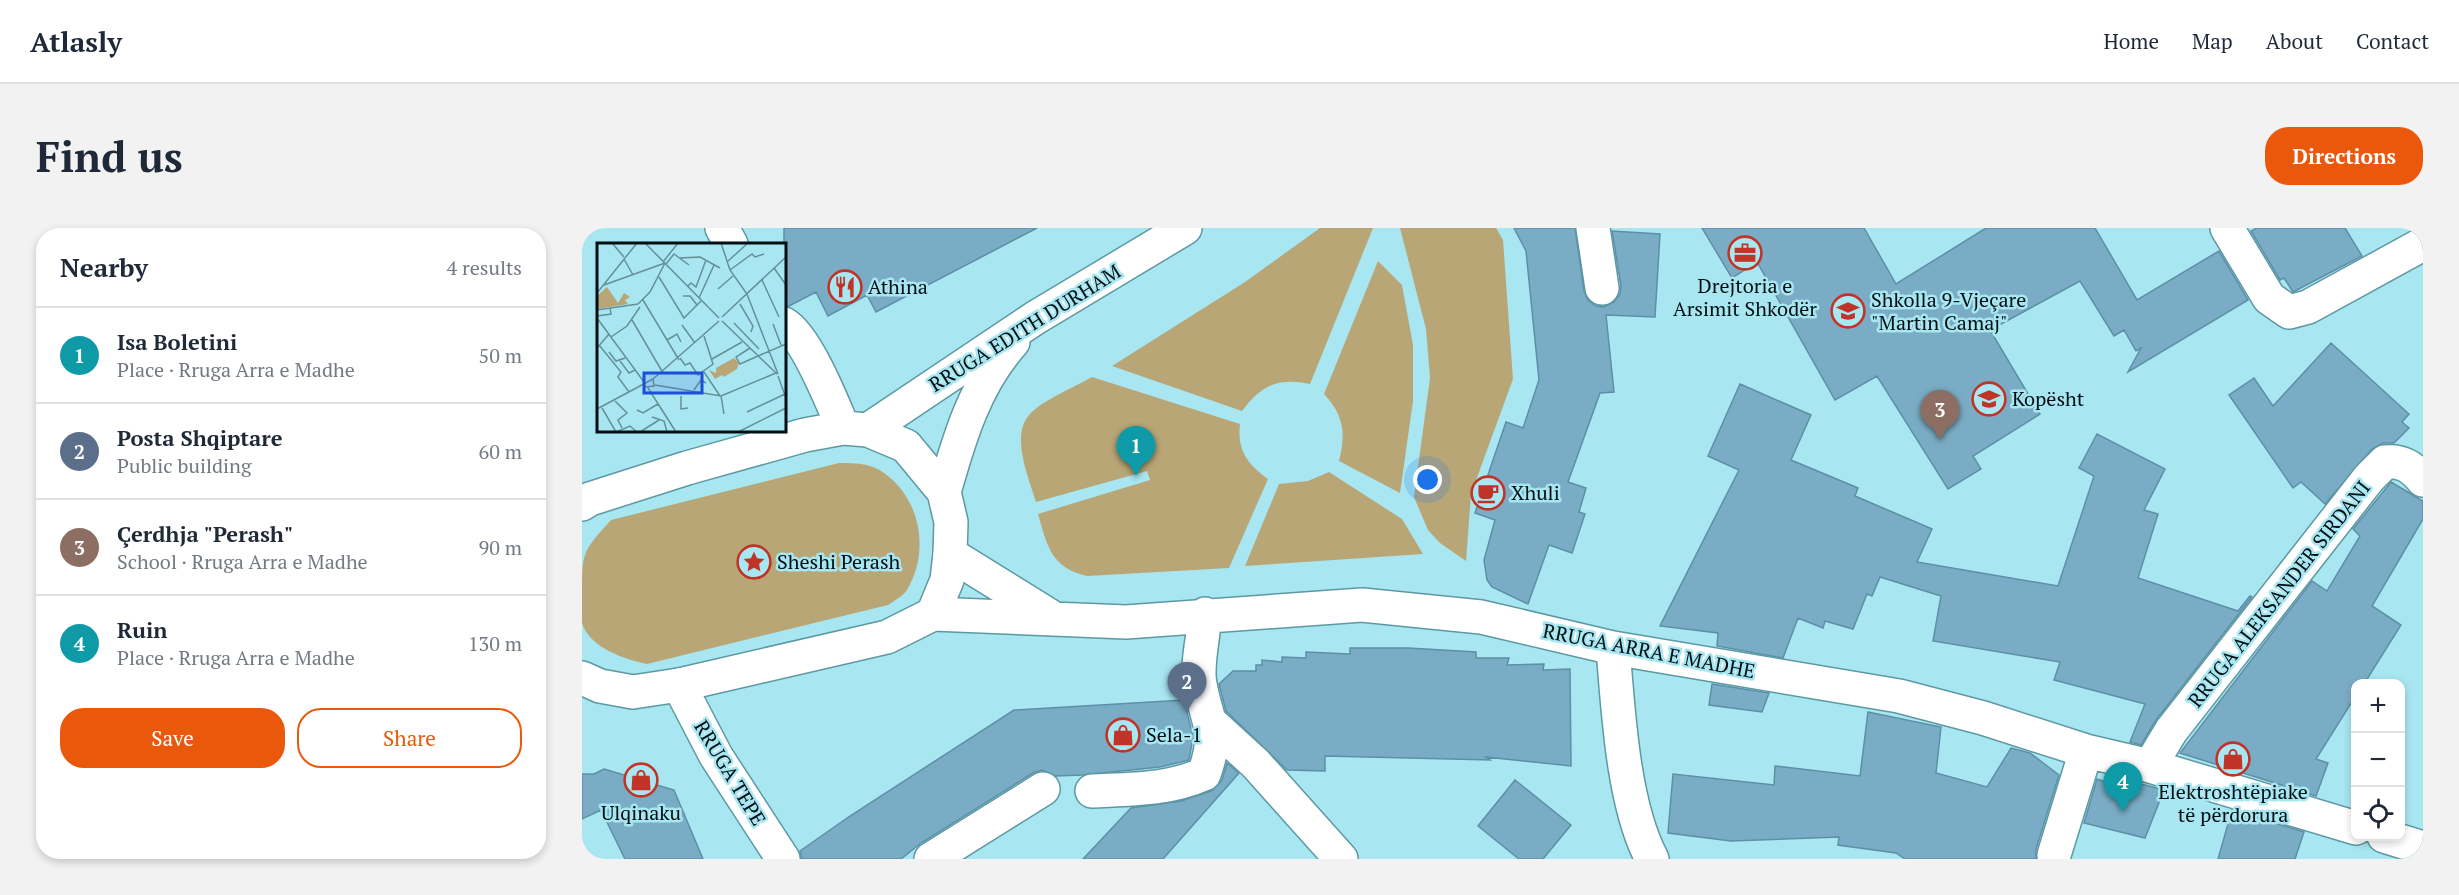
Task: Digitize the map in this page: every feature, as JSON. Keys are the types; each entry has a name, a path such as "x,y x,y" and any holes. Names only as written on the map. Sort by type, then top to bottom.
{"street":[{"path":"722,228 730,243"},
{"path":"1593,228 1602,288"},
{"path":"2227,228 2269,298 2289,312 2308,307 2423,244"},
{"name":"RRUGA EDITH DURHAM","path":"855,429 1179,230"},
{"path":"944,492 957,448 984,382 1006,350 1035,318"},
{"path":"786,325 792,328 829,394 855,429"},
{"path":"582,504 590,499 687,468 804,435 855,429 906,446 944,492 951,522 947,580 933,614 888,637 679,685 633,692 600,686 582,678"},
{"name":"RRUGA ALEKSANDER SIRDANI","path":"2150,766 2171,731 2369,478 2385,462 2398,460 2414,470 2423,480"},
{"name":"RRUGA ARRA E MADHE","path":"950,554 1052,617"},
{"name":"RRUGA ARRA E MADHE","path":"933,614 1052,617 1126,622 1205,614 1362,605 1481,617 1613,648 1899,696 1983,718 2086,751 2150,766 2351,827"},
{"path":"1092,791 1146,790 1181,784 1204,774 1213,749 1210,722 1199,682 1205,614"},
{"path":"1613,648 1632,806 1644,844 1652,859"},
{"name":"RRUGA TEPE","path":"679,685 716,756 783,859"},
{"path":"1210,722 1271,780 1341,859"},
{"path":"2054,855 2086,751"},
{"path":"931,859 1044,789"},
{"path":"2398,841 2423,848"}],"shaded area":[{"path":"1320,228 1373,228 1310,384 1289,382 1272,385 1257,395 1242,411 1112,366 1245,282"},
{"path":"1400,228 1496,228 1503,240 1513,379 1471,494 1466,561 1440,543 1428,530 1414,497 1430,378 1426,329"},
{"path":"1378,261 1402,285 1413,345 1413,401 1400,493 1339,461 1342,425 1336,410 1324,394"},
{"path":"1092,377 1240,424 1240,441 1245,456 1254,468 1268,479 1229,568 1087,576 1065,567 1052,554 1038,514 1150,480 1147,471 1036,502 1021,444 1025,422 1036,408"},
{"path":"839,463 863,464 884,473 897,484 914,511 920,543 918,559 907,590 896,600 888,605 647,664 609,651 600,646 586,632 582,623 584,561 589,546 611,520"},
{"path":"1329,472 1402,519 1423,554 1245,566 1279,484 1308,481"}],"building":[{"path":"784,228 1037,228 876,312 867,295 828,316 816,292 786,306 786,243 784,243"},
{"path":"1514,228 1575,228 1584,291 1588,300 1596,306 1604,307 1614,302 1620,294 1621,286 1612,231 1660,234 1655,317 1606,315 1614,392 1600,393 1568,482 1586,488 1579,512 1585,514 1572,553 1549,545 1528,604 1492,587 1487,580 1484,560 1495,520 1475,513 1506,422 1523,428 1539,380 1526,251"},
{"path":"1702,228 1864,228 1896,284 1986,228 2095,228 2137,300 2219,251 2248,300 2128,372 2141,348 2136,351 2124,330 2114,336 2080,281 1990,330 2040,414 1973,456 1981,469 1948,489 1877,376 1835,400 1757,262 1732,278"},
{"path":"2257,228 2345,228 2362,256 2293,292 2284,278 2280,280 2251,231"},
{"path":"2331,343 2409,414 2402,422 2409,428 2394,443 2383,443 2372,449 2325,504 2301,482 2293,488 2229,395 2254,378 2273,406"},
{"path":"1740,384 1811,415 1791,460 1858,488 1855,496 1932,529 1917,562 2058,586 2094,476 2079,468 2097,434 2165,469 2144,510 2158,514 2138,578 2238,611 2250,596 2252,597 2156,720 2141,745 2130,742 2145,704 2054,680 2060,662 1933,641 1941,596 1880,577 1872,596 1867,594 1853,629 1825,621 1823,628 1798,618 1783,658 1717,646 1718,633 1660,626 1739,470 1708,456"},
{"path":"2391,482 2423,501 2423,519 2372,606 2401,625 2367,679 2351,679 2351,703 2316,759 2328,763 2316,796 2180,753 2312,581 2327,591 2360,536 2353,529"},
{"path":"1350,648 1408,648 1476,652 1476,658 1509,658 1507,665 1544,664 1543,670 1570,669 1571,766 1486,757 1490,760 1325,756 1325,771 1287,770 1226,711 1219,684 1233,671 1256,671 1256,665 1262,665 1262,660 1282,662 1282,657 1306,658 1306,652 1350,654"},
{"path":"1712,684 1769,693 1762,712 1709,705"},
{"path":"1184,700 1193,737 1189,760 1160,767 1082,775 1055,776 1042,770 1033,773 921,843 901,859 802,859 800,851 1014,710"},
{"path":"1868,712 1941,727 1936,773 1987,787 2011,748 2030,753 2059,775 2036,849 2036,859 1905,859 1896,853 1838,845 1839,837 1731,841 1668,833 1673,774 1774,785 1775,766 1860,776"},
{"path":"1227,763 1239,773 1163,859 1083,859 1131,808 1181,801 1211,791 1222,780"},
{"path":"604,769 674,790 703,859 625,859 601,810 582,819 582,774 594,774"},
{"path":"2115,777 2164,790 2145,838 2084,823 2097,779 2112,784"},
{"path":"1515,780 1571,825 1543,859 1519,859 1478,826"},
{"path":"2232,810 2304,832 2295,859 2218,859"}],"place":[{"name":"Drejtoria e Arsimit Shkodër","path":"1745,253"},
{"name":"Athina","path":"845,287"},
{"name":"Shkolla 9-Vjeçare \"Martin Camaj\"","path":"1848,311"},
{"name":"Kopësht","path":"1989,399"},
{"name":"Çerdhja \"Perash\"","path":"1940,440"},
{"name":"Isa Boletini","path":"1136,476"},
{"name":"Xhuli","path":"1488,493"},
{"name":"Sheshi Perash","path":"754,562"},
{"name":"Posta Shqiptare","path":"1187,712"},
{"name":"Sela-1","path":"1123,735"},
{"name":"Elektroshtëpiake të përdorura","path":"2233,759"},
{"name":"Ulqinaku","path":"641,780"},
{"name":"Ruin","path":"2123,812"}]}
